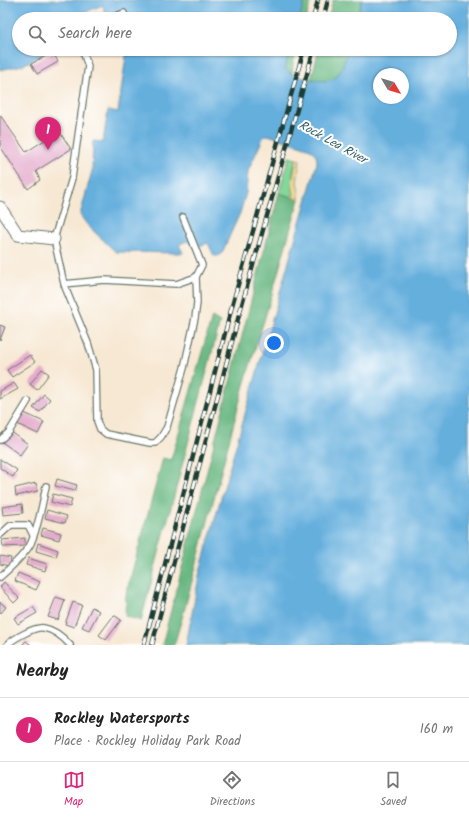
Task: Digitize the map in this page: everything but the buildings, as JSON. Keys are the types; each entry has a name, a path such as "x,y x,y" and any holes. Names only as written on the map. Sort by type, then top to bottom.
{"street":[{"path":"0,207 18,235 54,239"}],"lane":[{"path":"84,56 88,66 72,178 54,239 64,284 88,343 96,370 97,421 100,429 106,434 150,443 155,442 161,437 167,427 184,368 195,318 197,303 196,277 202,266 183,217"},
{"path":"64,284 104,280 176,284 196,277"},
{"path":"0,440 9,432 28,401"},
{"path":"0,577 12,566 30,544 46,486"},
{"path":"0,535 11,524 28,525 33,535"},
{"path":"7,645 12,640 28,632 43,628 60,634 70,645"}],"green space":[{"path":"305,0 311,0 308,12 301,12"},
{"path":"333,0 362,0 359,12 330,12"},
{"path":"288,56 295,56 292,75 285,70"},
{"path":"317,56 346,56 342,69 336,77 326,81 311,79"},
{"path":"289,157 296,159 293,172 294,195 291,197 279,193"},
{"path":"279,193 299,199 244,385 174,645 162,645"},
{"path":"212,317 220,322 141,621 125,616 126,594 163,458 171,460"}],"sand":[{"path":"296,159 300,160 297,183 299,199 291,197 294,195 292,183"}],"water":[{"path":"0,0 305,0 301,12 104,12 103,5 86,12 12,12 12,56 39,56 23,65 0,70"},
{"name":"Rock Lea River","path":"362,0 469,0 469,645 186,645 200,571 317,163 317,158 314,152 308,148 268,135 264,136 248,171 246,193 240,213 222,253 218,256 214,256 208,243 194,248 190,241 179,245 183,253 116,252 88,226 80,215 92,171 93,141 103,142 108,110 118,112 126,56 288,56 285,68 299,77 323,81 333,79 339,73 346,56 457,56 457,12 359,12"}],"railway":[{"path":"315,12 318,0"},
{"path":"325,12 328,0"},
{"path":"144,645 232,306 302,56"},
{"path":"152,645 239,315 312,56"}],"place":[{"name":"Rockley Watersports","path":"48,150"}]}
